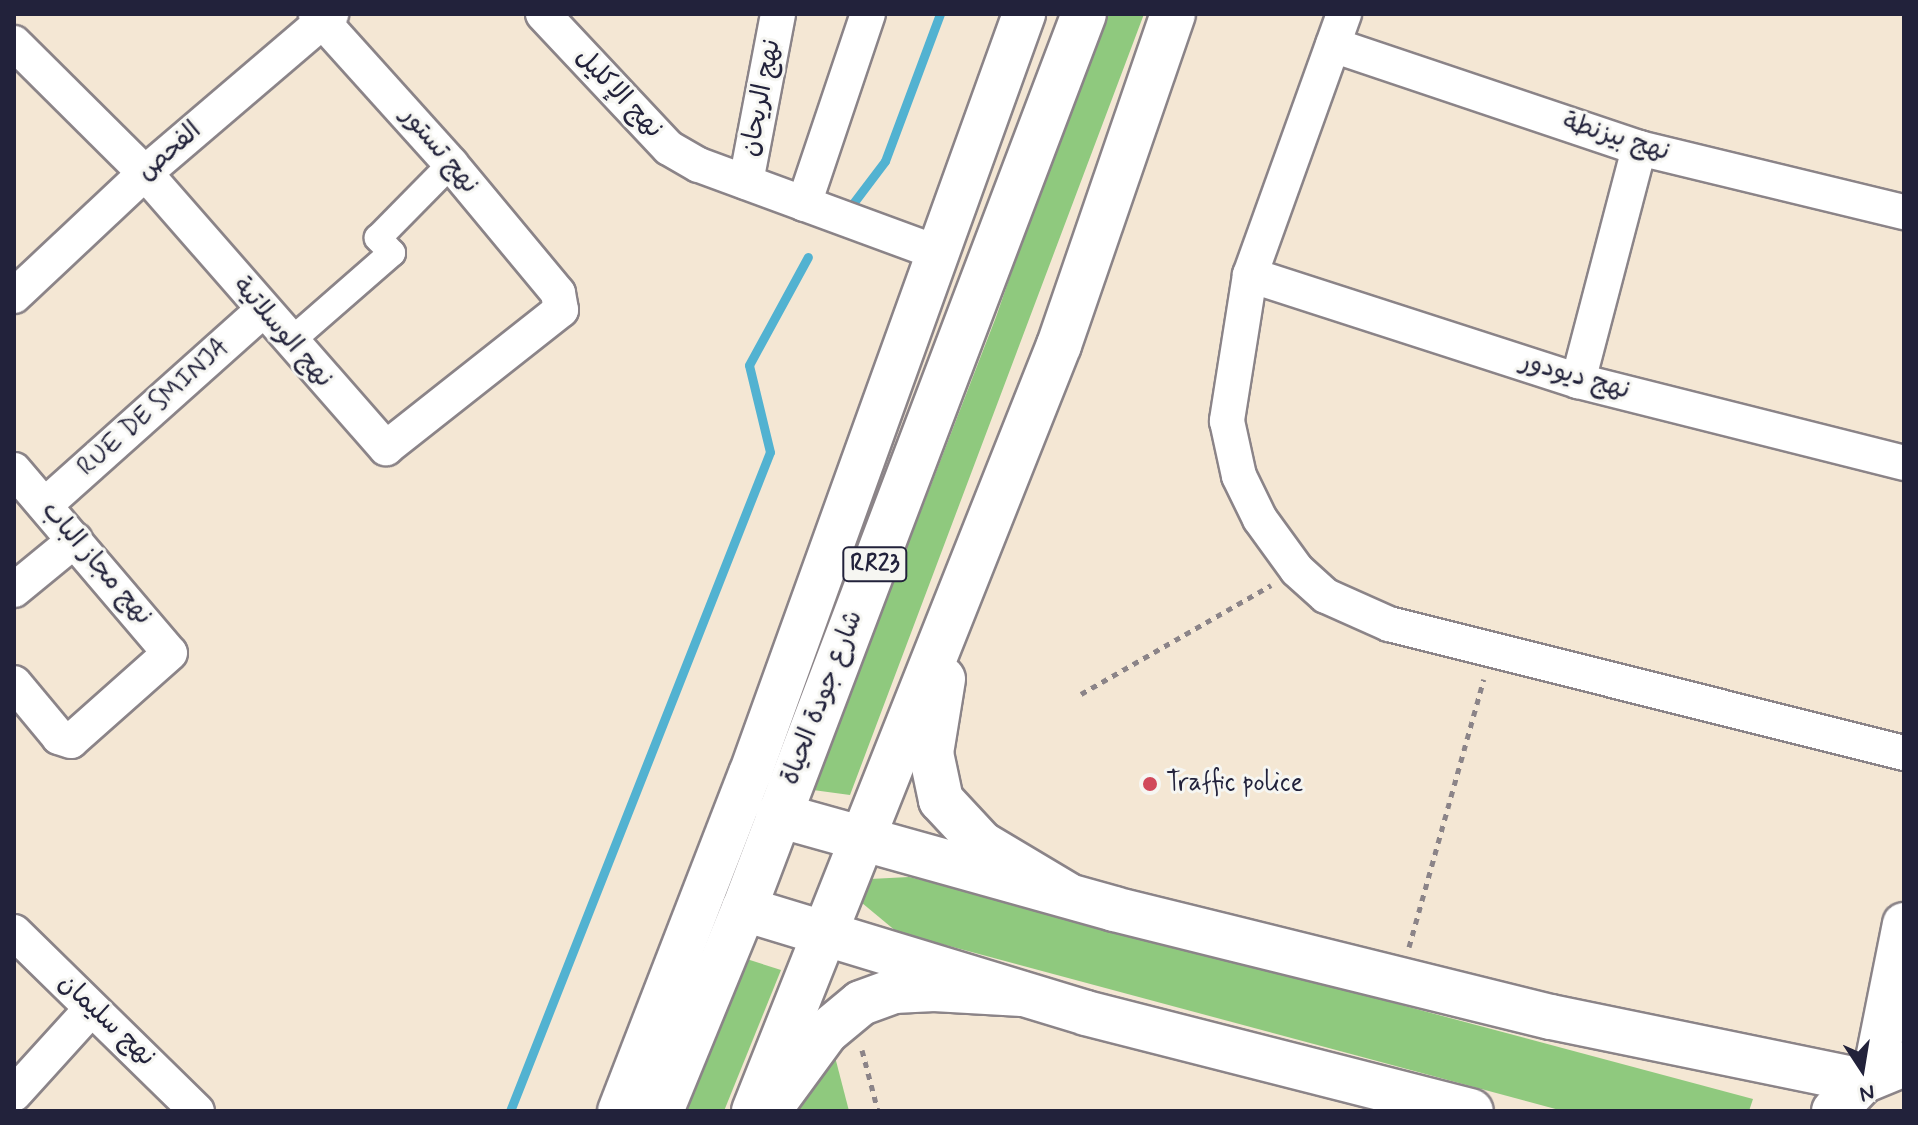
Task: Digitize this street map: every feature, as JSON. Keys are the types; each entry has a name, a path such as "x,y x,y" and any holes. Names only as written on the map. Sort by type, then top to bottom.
{"main road":[{"name":"شارع جودة الحياة","path":"661,1111 744,909 1084,14"},
{"path":"754,1111 960,587 1059,345 1173,14"},
{"path":"960,587 931,753 941,800 982,844 1066,894"},
{"path":"778,815 1066,894 1688,1049 1869,1083"},
{"path":"744,909 1022,994 1471,1111"},
{"path":"769,1111 826,1032 861,1003 894,991 934,989 1022,994"}],"street":[{"name":"نهج الإكليل","path":"543,14 568,27 669,148 699,165 936,252"},
{"name":"نهج الريحان","path":"746,182 778,14"},
{"path":"804,204 868,14"},
{"path":"619,1111 750,774 1024,14"},
{"name":"نهج تستور","path":"324,16 558,293"},
{"name":"الفحص","path":"14,296 145,173 324,16"},
{"path":"1339,30 1250,275 1227,421 1239,476 1260,519 1297,570 1326,596 1389,624 1904,753"},
{"name":"نهج بيزنطة","path":"1339,30 1639,148 1904,212"},
{"name":"نهج الوسلاتية","path":"14,43 145,173 262,311 386,448 555,317 561,310 558,293"},
{"path":"1578,381 1639,148"},
{"path":"291,341 392,253 378,238 451,164"},
{"name":"نهج ديودور","path":"1250,275 1578,381 1904,463"},
{"name":"RUE DE SMINJA","path":"45,505 262,311"},
{"name":"نهج مجاز الباب","path":"14,470 168,645 166,661 71,741 59,737 14,683"},
{"path":"14,590 75,540"},
{"path":"1869,1083 1904,924"},
{"name":"نهج سليمان","path":"14,932 197,1111"},
{"path":"14,1094 91,1009"}],"path":[{"path":"1081,694 1297,570"},
{"path":"1401,978 1491,651"},
{"path":"861,1003 856,1028 878,1111"}],"green space":[{"path":"1101,14 1144,14 850,795 813,790 996,317"},
{"path":"909,877 1057,913 1753,1099 1749,1111 1563,1111 897,932 856,898 870,879"},
{"path":"731,954 781,970 724,1111 668,1111"},
{"path":"834,1053 849,1111 791,1111"}],"waterway":[{"path":"848,210 885,161 940,14"},
{"path":"510,1111 770,452 749,365 808,257"}],"place":[{"name":"Traffic police","path":"1150,784"}]}
